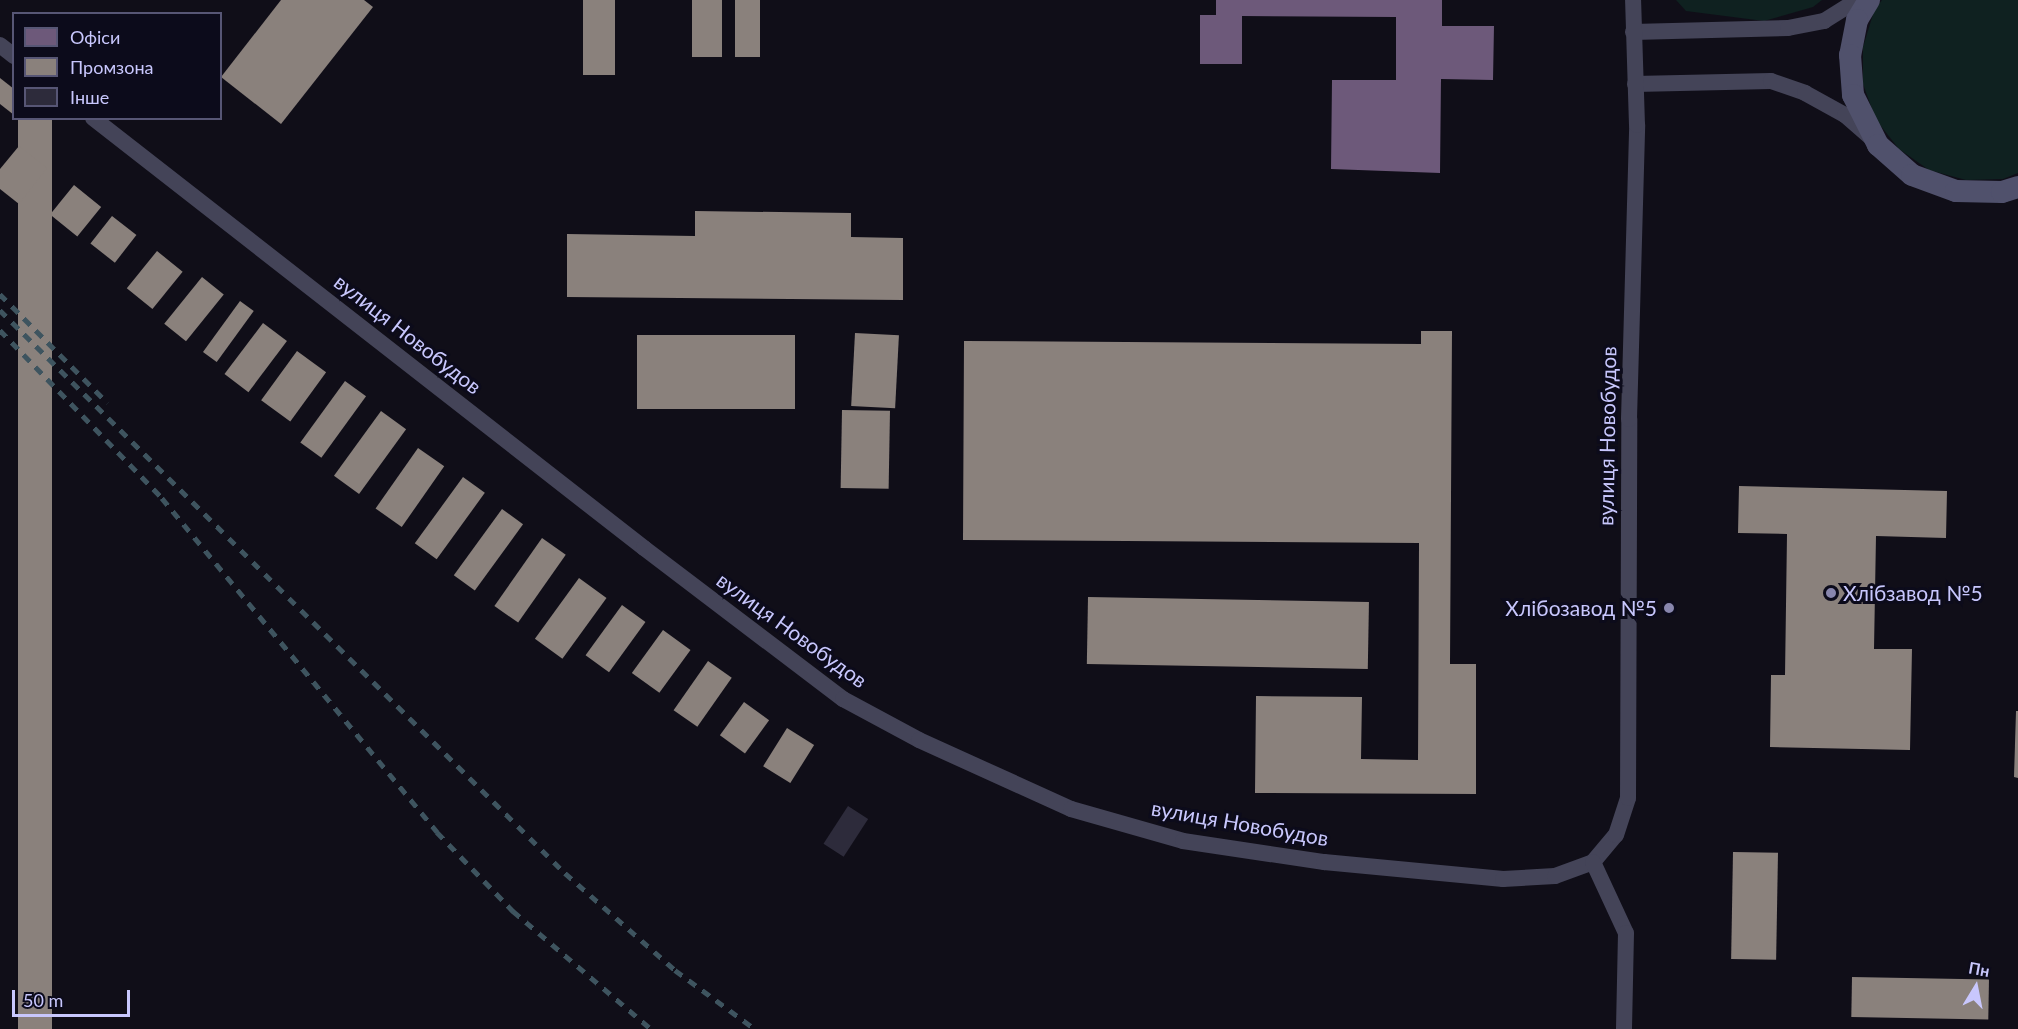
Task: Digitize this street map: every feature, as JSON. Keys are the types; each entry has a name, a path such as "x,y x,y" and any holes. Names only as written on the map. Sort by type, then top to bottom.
{"street":[{"name":"вулиця Новобудов","path":"96,120 644,548 843,699 919,740 1071,809 1183,841 1324,862 1503,879 1555,876 1593,862 1616,835 1628,798 1626,650 1635,84 1633,0"},
{"path":"1633,32 1788,28 1824,21 1858,0"},
{"path":"1869,0 1857,20 1850,55 1853,94 1878,145"},
{"path":"0,45 12,54"},
{"path":"1635,84 1771,81 1805,93 1845,114 1912,175 1956,191 2002,192 2018,187"},
{"path":"1593,862 1626,933 1624,1029"}],"shaded area":[{"path":"1676,0 1822,0 1813,7 1764,21 1686,11"},
{"path":"1882,0 2018,0 2018,173 2003,179 1966,180 1929,170 1899,149 1876,120 1863,84 1863,47 1874,11"}],"building: Офіси":[{"path":"1216,0 1442,0 1442,26 1494,26 1493,80 1441,79 1440,173 1331,169 1332,80 1396,80 1396,17 1242,16 1242,64 1200,64 1200,15 1216,15"}],"building: Промзона":[{"path":"281,0 364,0 373,7 281,124 222,76"},
{"path":"583,0 615,0 615,75 583,75"},
{"path":"692,0 722,0 722,57 692,57"},
{"path":"735,0 760,0 760,57 735,57"},
{"path":"0,78 12,87 12,113 0,104"},
{"path":"18,120 52,120 52,1029 18,1029"},
{"path":"19,146 47,168 19,204 0,189 0,169"},
{"path":"74,185 101,207 77,237 50,215"},
{"path":"695,211 851,213 851,237 903,238 903,300 567,297 567,234 695,236"},
{"path":"112,216 136,235 115,263 90,244"},
{"path":"157,251 183,272 152,309 127,288"},
{"path":"202,277 224,295 186,341 164,324"},
{"path":"240,301 254,311 217,362 203,352"},
{"path":"263,323 287,341 248,392 224,374"},
{"path":"1421,331 1452,331 1450,664 1476,664 1476,794 1255,793 1256,696 1362,697 1361,759 1418,760 1419,543 963,540 964,341 1421,344"},
{"path":"855,333 899,335 895,408 851,406"},
{"path":"637,335 795,335 795,409 637,409"},
{"path":"297,351 326,372 290,422 261,400"},
{"path":"345,381 366,396 321,458 300,442"},
{"path":"842,410 890,411 889,489 841,488"},
{"path":"381,411 406,429 359,494 334,476"},
{"path":"418,448 444,466 402,527 376,509"},
{"path":"463,477 485,493 437,559 415,543"},
{"name":"Хлібзавод №5","path":"1739,486 1947,491 1946,538 1876,536 1874,649 1912,649 1910,750 1770,747 1771,675 1785,675 1787,534 1738,533"},
{"path":"502,509 523,524 475,591 454,575"},
{"path":"542,538 566,555 518,623 494,606"},
{"path":"579,578 607,598 562,659 535,639"},
{"path":"1088,597 1369,602 1368,669 1087,664"},
{"path":"622,605 645,622 609,672 586,655"},
{"path":"663,630 691,650 659,693 632,673"},
{"path":"708,661 732,678 697,727 674,710"},
{"path":"744,702 769,720 745,753 720,735"},
{"path":"2016,711 2018,711 2018,778 2014,777"},
{"path":"787,728 814,745 790,783 763,766"},
{"path":"1733,852 1778,853 1776,960 1731,959"},
{"path":"1852,977 1989,979 1988,1019 1851,1017"}],"building: Інше":[{"path":"848,806 868,819 844,857 823,844"}],"railway":[{"path":"0,294 108,403"},
{"path":"0,310 565,873 675,970 755,1029"},
{"path":"0,330 162,498 437,832 513,911 651,1029"}],"place":[{"name":"Хлібзавод №5","path":"1831,593"},
{"name":"Хлібозавод №5","path":"1669,608"}]}
